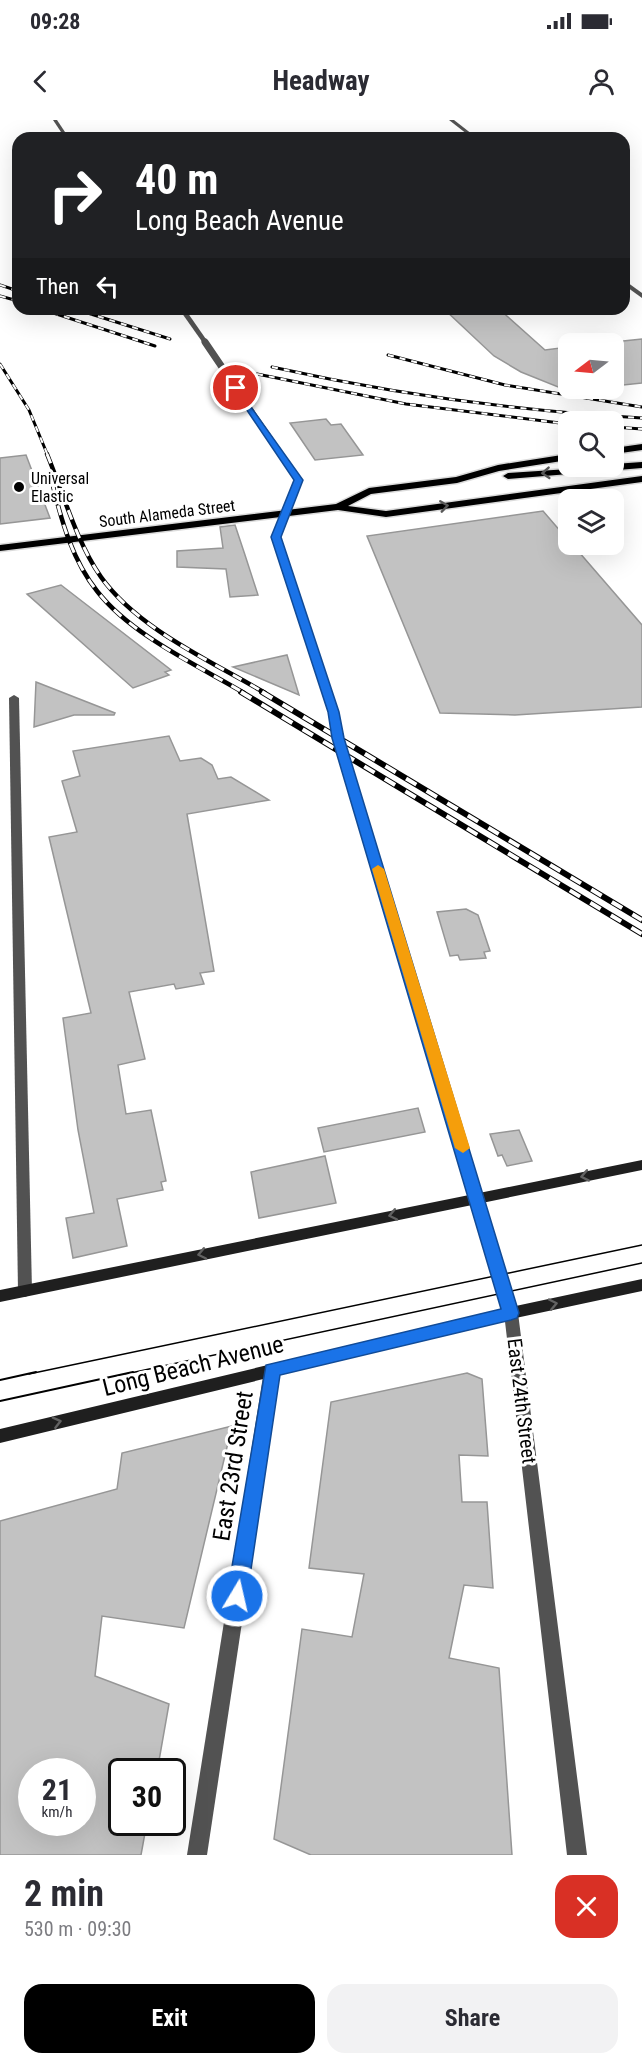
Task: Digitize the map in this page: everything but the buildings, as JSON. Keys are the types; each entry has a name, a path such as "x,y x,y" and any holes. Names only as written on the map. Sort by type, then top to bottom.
{"main road":[{"path":"624,450 642,447"},
{"name":"South Alameda Street","path":"338,507 369,491 457,480 498,468 558,459"},
{"path":"457,480 642,464"},
{"path":"510,497 626,466"},
{"name":"South Alameda Street","path":"0,548 338,507 386,514 642,479"},
{"path":"0,1296 642,1165"},
{"name":"Long Beach Avenue","path":"0,1436 511,1313 642,1285"}],"street":[{"path":"451,120 467,132"},
{"path":"630,287 642,296"},
{"name":"East 24th Street","path":"186,315 298,480 276,537 333,712 338,738 511,1313 580,1855"},
{"path":"14,698 25,1291"},
{"name":"East 23rd Street","path":"197,1855 272,1370"}],"tram line":[{"path":"29,1374 642,1245"},
{"path":"126,1374 642,1263"},
{"path":"0,1380 36,1372"},
{"path":"0,1401 133,1372"}],"railway":[{"path":"0,285 12,289"},
{"path":"0,296 12,299"},
{"path":"59,315 155,346"},
{"path":"94,315 170,339"},
{"path":"388,355 505,385 642,407"},
{"path":"0,364 29,410 48,456"},
{"path":"272,367 456,400 549,411 642,418"},
{"path":"257,374 406,404 558,423"},
{"path":"624,428 642,429"},
{"path":"47,454 92,564 116,596 155,628 265,693"},
{"path":"53,486 65,528 81,567 111,607 128,622 166,648 244,693"},
{"path":"241,692 642,934"},
{"path":"262,692 642,920"}],"slow traffic":[{"path":"378,869 463,1148"}],"place":[{"name":"Universal Elastic","path":"19,487"}],"route":[{"path":"236,388 298,480 276,537 333,712 338,738 511,1313 272,1370 237,1596"}]}
